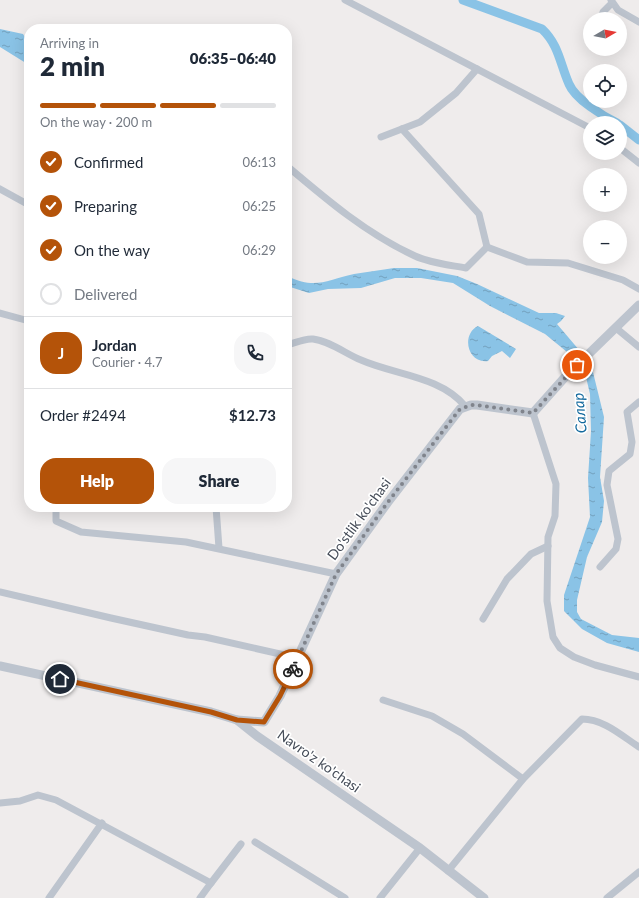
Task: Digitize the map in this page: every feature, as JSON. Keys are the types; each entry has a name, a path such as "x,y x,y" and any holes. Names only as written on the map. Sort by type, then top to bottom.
{"street":[{"path":"345,0 583,124"},
{"path":"602,12 612,1 618,10 639,22"},
{"path":"380,137 420,122 456,94 476,69"},
{"path":"402,129 479,214 487,247"},
{"path":"627,154 639,163"},
{"path":"292,170 338,210 369,231 416,257 466,268 487,247"},
{"path":"0,189 24,202"},
{"path":"487,247 527,262 568,263 623,280 639,289"},
{"path":"533,413 566,376 639,305"},
{"path":"0,313 24,320"},
{"path":"616,328 639,348"},
{"path":"292,343 306,339 320,341 361,361 425,380 456,396 465,406 477,405 533,413"},
{"path":"600,567 616,549 618,539 607,485 609,470 630,454 632,442 627,412 639,402"},
{"name":"Do'stlik ko'chasi","path":"257,736 280,696 336,574 451,420 460,409 465,406"},
{"path":"533,413 556,484 555,516 548,537 547,602 548,620 553,636 560,648 574,657 595,665 639,677"},
{"path":"56,512 56,521 82,532 186,542 336,574"},
{"path":"216,512 219,548"},
{"path":"483,619 507,579 531,554 548,546"},
{"path":"0,592 111,618 298,658"},
{"name":"Navro'z ko'chasi","path":"0,666 211,712 237,720 257,736 420,848 484,898"},
{"path":"383,700 432,716 463,734 523,779"},
{"path":"448,871 523,779 582,720 588,719 610,726 639,748"},
{"path":"237,720 264,722"},
{"path":"0,803 20,801 38,795 56,800 102,823 211,883"},
{"path":"49,898 102,823"},
{"path":"255,842 345,898"},
{"path":"200,898 241,844"},
{"path":"380,898 420,848"},
{"path":"606,898 639,872"}],"water":[{"path":"0,29 23,34 24,62 0,47"},
{"name":"Салар","path":"394,268 417,268 457,276 539,313 556,313 565,316 557,324 591,364 604,417 600,477 604,501 602,522 587,557 577,600 577,612 581,619 612,635 639,638 639,652 607,643 582,629 564,611 564,595 590,517 588,478 591,431 590,394 585,373 567,352 545,334 490,306 453,283 421,278 395,278 361,288 328,289 309,293 292,288 292,278 314,283 354,274"},
{"path":"478,326 516,349 510,358 502,351 492,356 488,361 481,361 475,358 471,353 468,341 469,335"}],"waterway":[{"path":"463,0 542,29 548,35 556,48 572,90 583,101 604,116"},
{"path":"627,131 639,140"}],"way so far":[{"path":"293,669 336,574 388,502 460,409 465,406 477,405 533,413 577,365"}],"route":[{"path":"60,679 211,712 237,720 264,722 280,696 293,669"}]}
